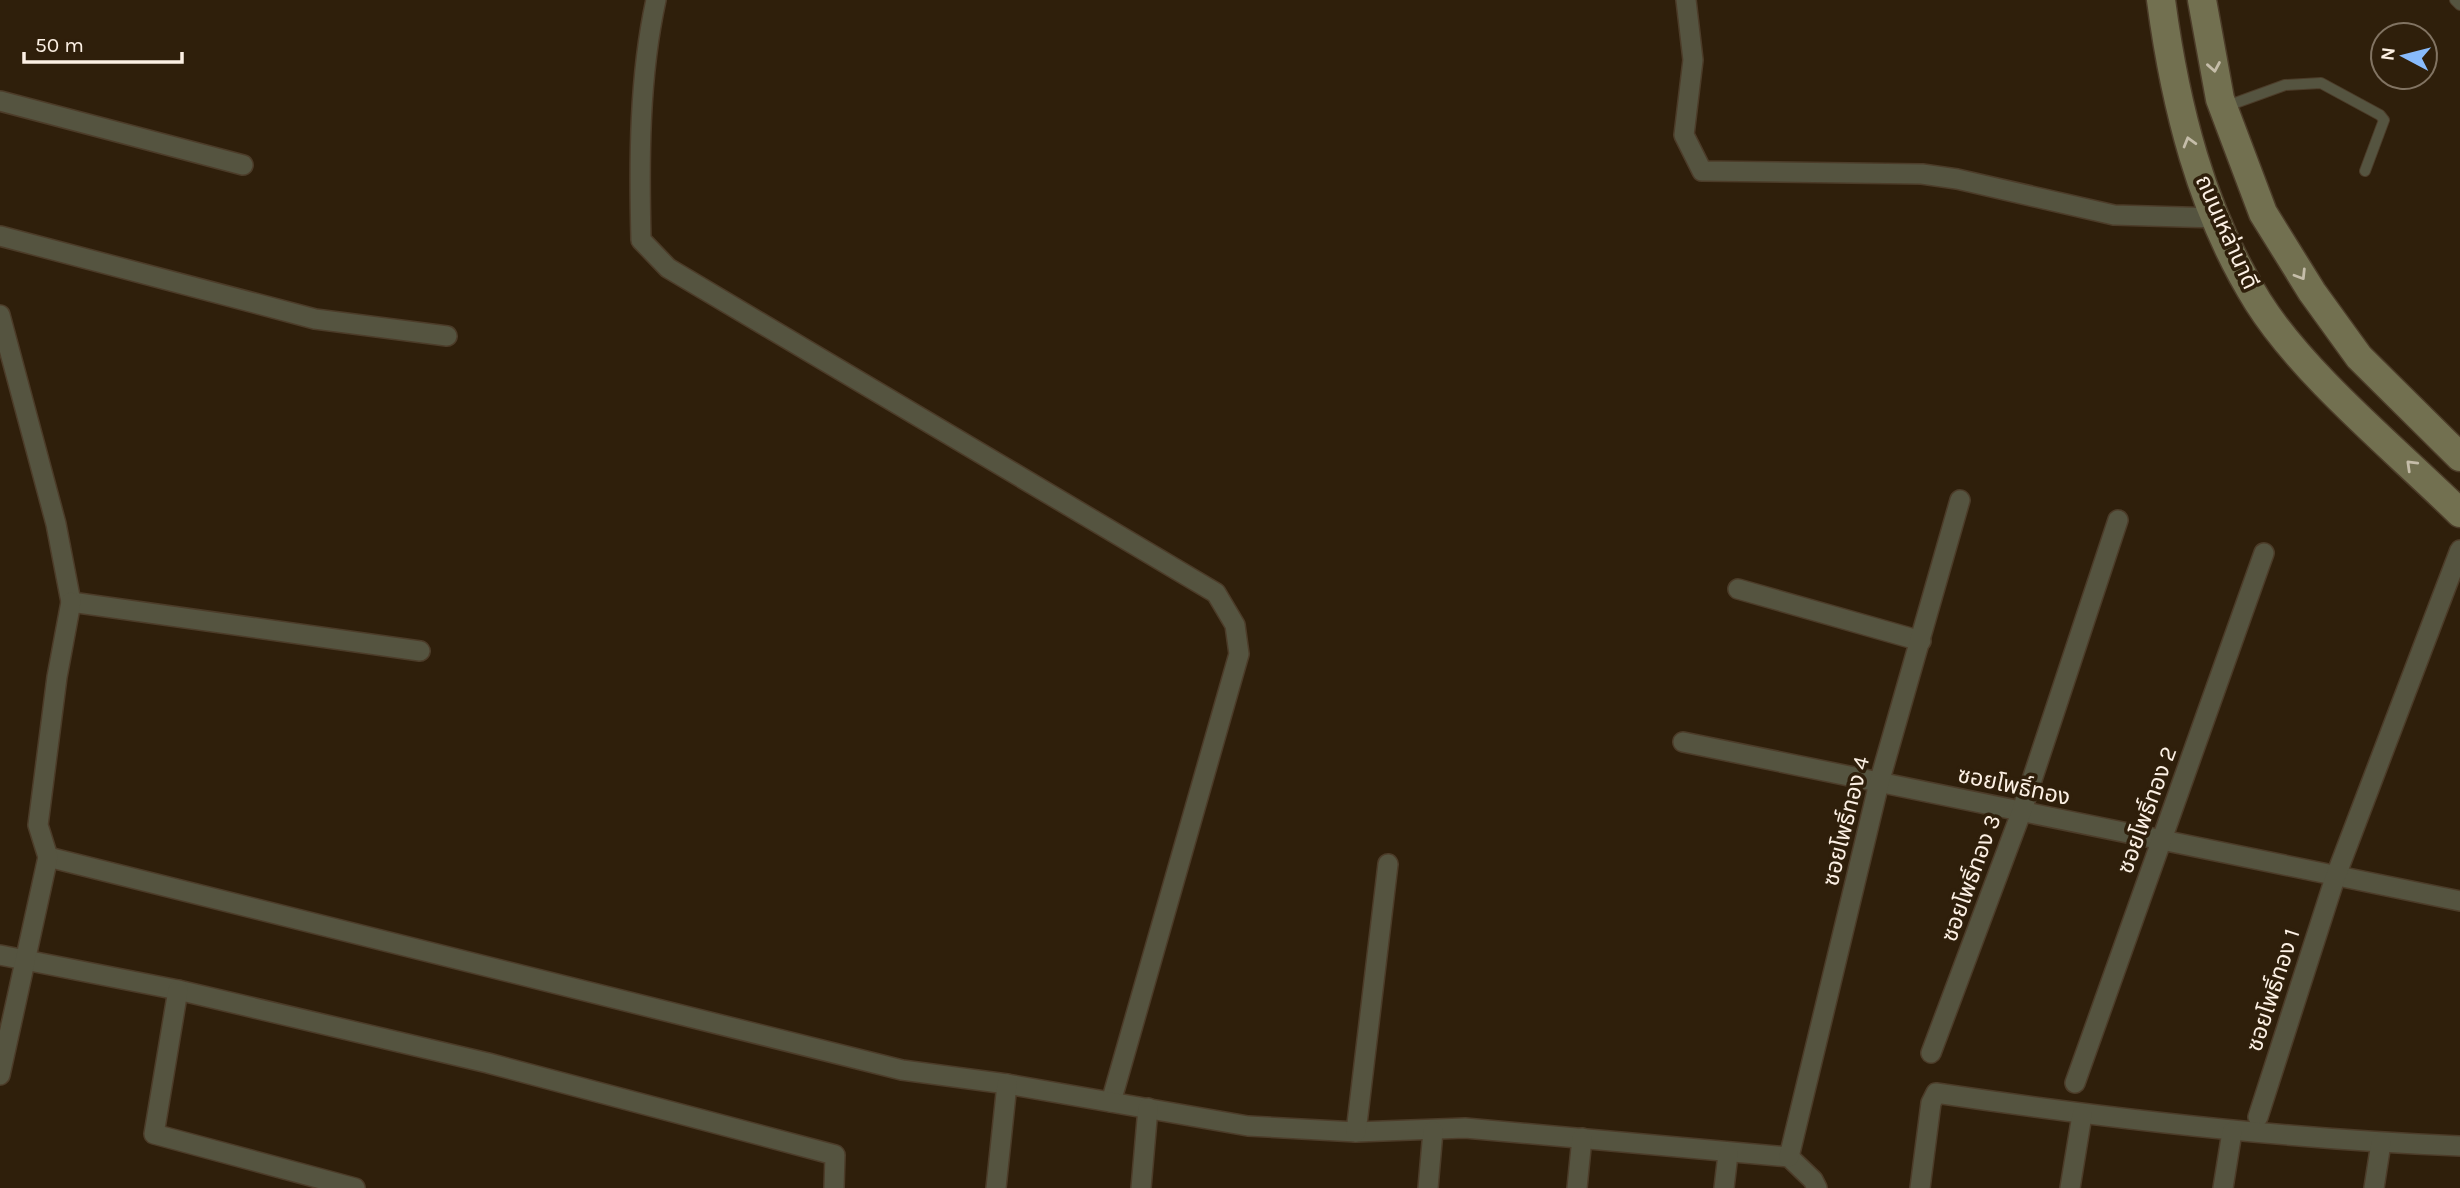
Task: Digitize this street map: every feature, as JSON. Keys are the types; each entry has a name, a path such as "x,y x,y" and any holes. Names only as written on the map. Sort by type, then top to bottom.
{"main road":[{"name":"ถนนเหล่านาดี","path":"2161,0 2172,81 2194,157 2217,218 2259,302 2288,341 2460,513"},
{"name":"ถนนเหล่านาดี","path":"2202,0 2223,107 2263,213 2312,292 2359,357 2460,457"}],"street":[{"path":"656,0 648,44 640,188 641,240 668,268 1216,593 1234,625 1239,654 1111,1102"},
{"path":"1686,0 1693,60 1684,135 1702,171 1923,174 1957,179 2114,215 2217,218"},
{"path":"0,101 243,165"},
{"path":"0,236 315,319 447,336"},
{"path":"0,315 56,524 71,601 57,677 38,825 48,857 23,960 0,1075"},
{"name":"ซอยโพธิ์ทอง 4","path":"1789,1157 1879,783 1960,500"},
{"name":"ซอยโพธิ์ทอง 3","path":"1931,1053 2021,813 2118,520"},
{"path":"2335,878 2460,550"},
{"name":"ซอยโพธิ์ทอง 2","path":"2076,1083 2264,553"},
{"path":"1738,589 1921,641"},
{"path":"71,601 420,652"},
{"name":"ซอยโพธิ์ทอง","path":"1683,743 2335,878 2460,901"},
{"path":"48,857 902,1070 1007,1084 1248,1126 1356,1132 1465,1128 1728,1154 1789,1157 1813,1180 1817,1188"},
{"path":"1356,1132 1388,864"},
{"name":"ซอยโพธิ์ทอง 1","path":"2258,1117 2335,878"},
{"path":"0,955 178,990 488,1063 835,1155 834,1188"},
{"path":"178,990 154,1134 355,1188"},
{"path":"996,1188 1007,1084"},
{"path":"1920,1188 1931,1103 1936,1093 2082,1115 2232,1132 2460,1146"},
{"path":"1141,1188 1149,1108"},
{"path":"2070,1188 2082,1115"},
{"path":"1428,1188 1433,1131"},
{"path":"2223,1188 2232,1132"},
{"path":"1577,1188 1582,1138"},
{"path":"2374,1188 2381,1143"},
{"path":"1724,1188 1728,1154"}],"lane":[{"path":"2455,0 2460,5"},
{"path":"2223,107 2285,85 2321,83 2384,120 2365,171"}]}
